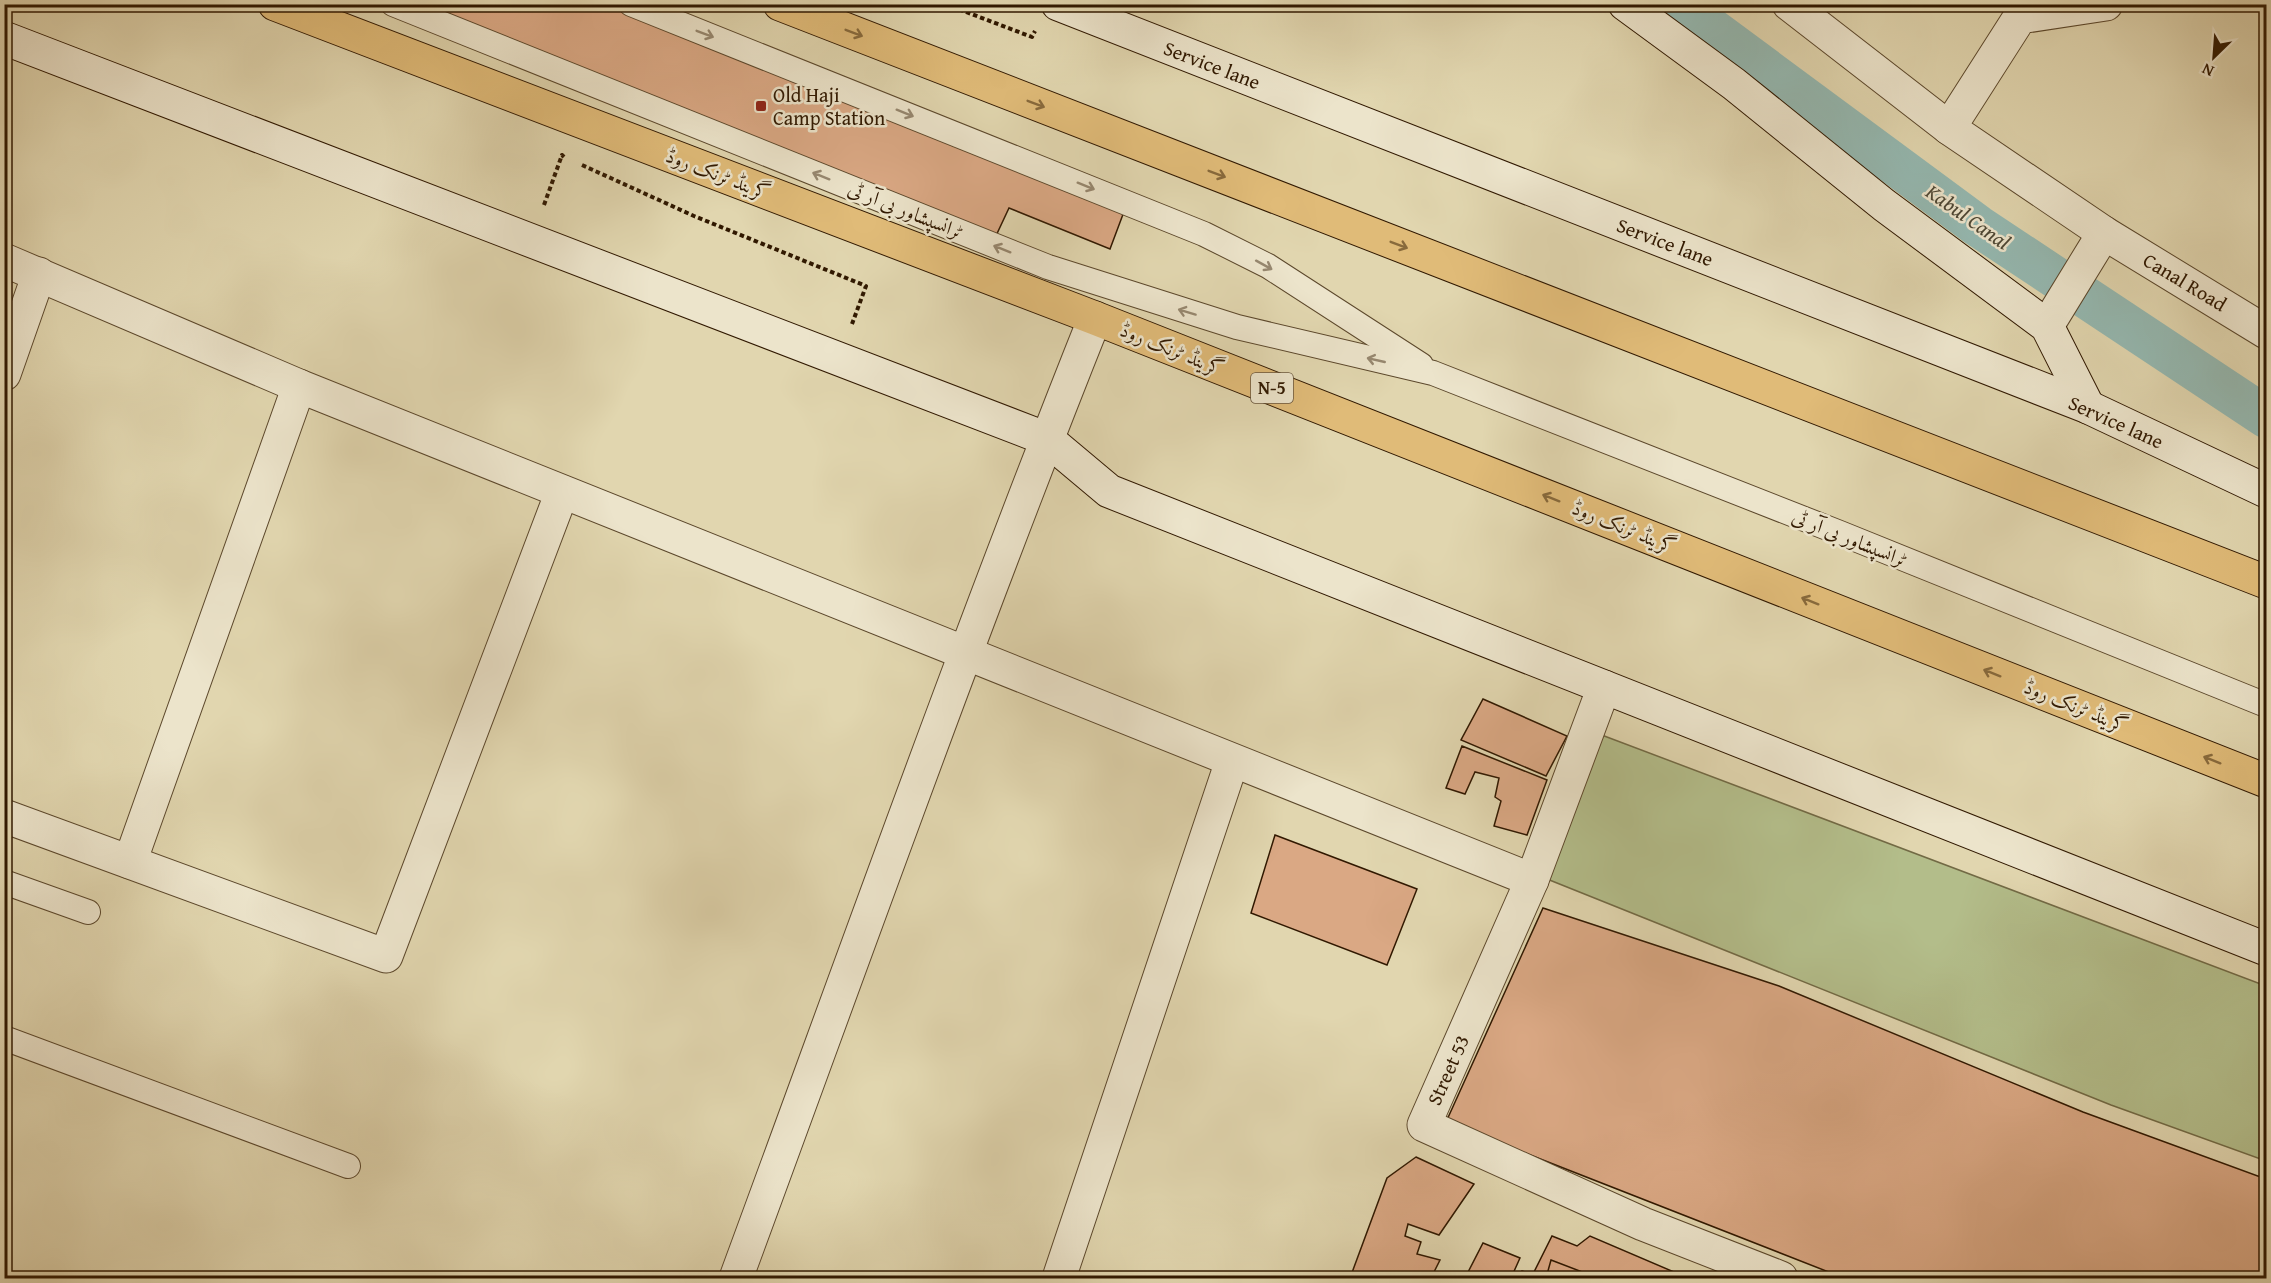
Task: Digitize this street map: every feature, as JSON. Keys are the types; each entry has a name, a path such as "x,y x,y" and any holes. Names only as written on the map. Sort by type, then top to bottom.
{"highway":[{"name":"گرینڈ ٹرنک روڈ","path":"274,4 1095,318 2266,782"},
{"path":"780,4 2266,582"}],"street":[{"name":"Service lane","path":"1058,4 2088,407 2266,490"},
{"path":"1625,4 1734,84 1884,205 2054,314 2088,407"},
{"name":"Canal Road","path":"1789,4 2098,244 2266,332"},
{"path":"1949,128 2020,17 2106,4"},
{"path":"4,38 1047,439 1109,490 2266,949"},
{"path":"2054,314 2098,244"},
{"path":"4,260 299,386 1532,880"},
{"path":"4,374 39,274"},
{"path":"736,1278 966,654 1095,318"},
{"path":"130,862 299,386"},
{"path":"4,816 386,956 562,492"},
{"name":"Street 53","path":"1604,687 1532,880 1424,1125 1643,1224 1781,1278"},
{"path":"1059,1278 1232,761"}],"lane":[{"name":"ٹرانسپشاور بی آر ٹی","path":"393,4 1048,267 1237,327 1433,373 1840,533 2266,705"},
{"name":"ٹرانسپشاور بی آر ٹی","path":"631,4 1204,234 1268,266 1433,373"},
{"path":"4,882 88,912"},
{"path":"4,1038 348,1166"}],"path":[{"path":"945,4 1032,37"},
{"path":"532,241 562,155 694,216 866,286"}],"green space":[{"path":"1599,734 2266,986 2266,1161 2111,1105 1547,879"}],"building":[{"name":"Old Haji Camp Station","path":"406,4 603,4 1125,209 1110,249 1009,208 994,240"},
{"path":"1483,699 1567,736 1546,776 1461,740"},
{"path":"1462,746 1547,780 1527,835 1494,826 1501,801 1495,797 1499,778 1475,772 1465,794 1446,788"},
{"path":"1275,835 1417,889 1387,965 1251,913"},
{"path":"1543,908 1779,986 2083,1112 2266,1179 2266,1278 1844,1278 1446,1122"},
{"path":"1416,1157 1474,1184 1439,1235 1408,1224 1405,1236 1421,1242 1417,1254 1440,1260 1431,1278 1350,1278 1387,1178"},
{"path":"1552,1236 1577,1246 1590,1236 1688,1278 1531,1278"},
{"path":"1483,1243 1520,1258 1511,1278 1465,1278"},
{"path":"1551,1260 1598,1278 1546,1278"},
{"path":"1522,1271 1542,1278 1519,1278"}],"waterway":[{"name":"Kabul Canal","path":"1678,4 1978,226 2266,417"}],"place":[{"name":"Old Haji Camp Station","path":"761,106"}]}
